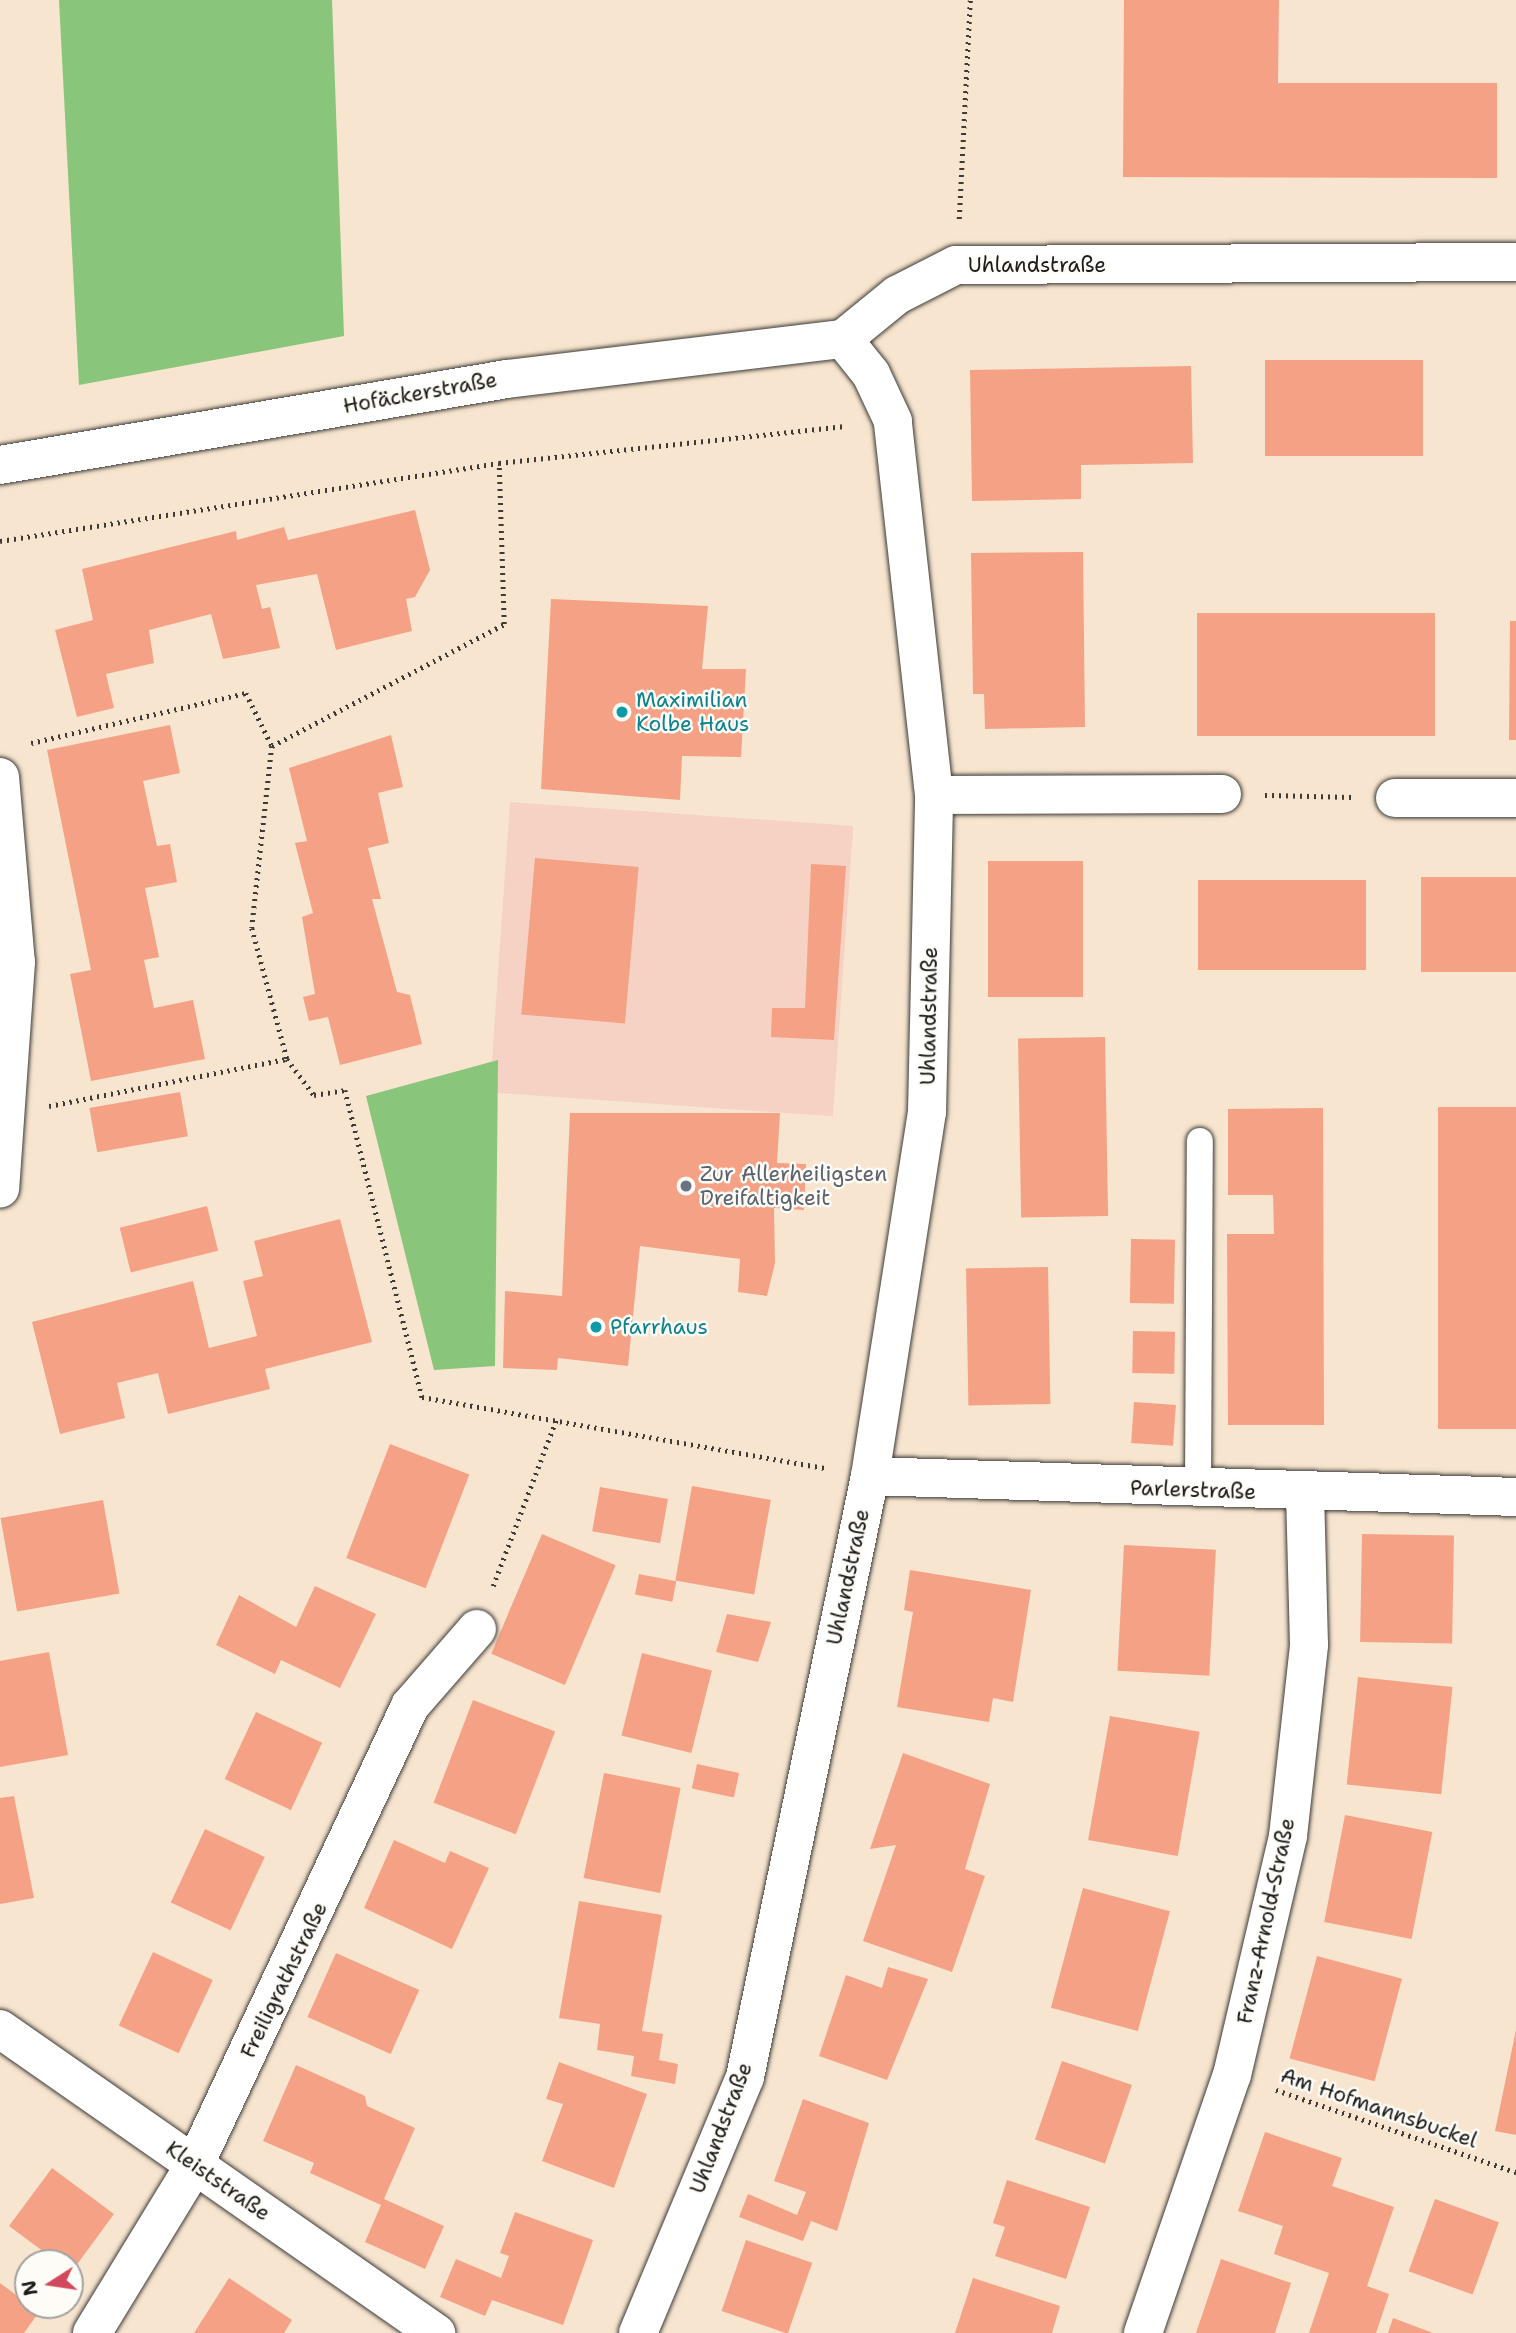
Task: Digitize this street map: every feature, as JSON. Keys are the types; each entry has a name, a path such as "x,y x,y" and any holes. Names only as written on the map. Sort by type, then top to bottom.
{"street":[{"name":"Uhlandstraße","path":"638,2333 745,2077 870,1476 926,1112 934,795 893,421 871,374 844,339 897,295 956,265 1516,262"},
{"name":"Hofäckerstraße","path":"0,464 507,379 844,339"},
{"path":"0,777 16,962 0,1188"},
{"path":"934,795 1223,794"},
{"path":"1395,798 1516,799"},
{"name":"Parlerstraße","path":"870,1476 1305,1494 1516,1497"},
{"name":"Franz-Arnold-Straße","path":"1143,2333 1232,2075 1288,1836 1309,1645 1305,1494"},
{"name":"Freiligrathstraße","path":"92,2333 195,2164 358,1828 410,1706 477,1629"},
{"name":"Kleiststraße","path":"0,2029 436,2333"}],"lane":[{"path":"1198,1490 1200,1140"}],"path":[{"path":"956,265 970,0"},
{"path":"0,541 499,463 893,421"},
{"path":"272,746 504,624 499,463"},
{"path":"26,744 246,693 272,746 252,928 287,1059 314,1095 345,1090 422,1397 870,1476"},
{"path":"1223,794 1395,798"},
{"path":"7,1115 287,1059"},
{"path":"477,1629 556,1420"},
{"name":"Am Hofmannsbuckel","path":"1232,2075 1516,2172"}],"shaded area":[{"path":"510,802 853,826 833,1116 490,1092"}],"green space":[{"path":"59,0 332,0 344,336 79,385"},
{"path":"498,1060 495,1366 434,1370 366,1096"}],"building":[{"path":"1124,0 1279,0 1278,83 1497,83 1497,178 1123,177"},
{"path":"1265,360 1423,360 1423,456 1265,456"},
{"path":"1191,366 1193,463 1081,465 1081,499 972,501 970,370"},
{"path":"415,510 430,570 415,597 406,599 412,631 336,650 317,574 256,585 262,609 270,607 280,648 223,659 211,614 149,630 154,663 106,674 114,708 77,717 55,630 93,620 82,569 236,531 237,540 284,527 288,540"},
{"path":"1083,552 1085,727 985,729 984,694 973,694 971,553"},
{"name":"Maximilian Kolbe Haus","path":"551,599 708,606 702,669 746,669 741,757 682,756 680,800 541,789"},
{"path":"1197,613 1435,613 1435,736 1197,736"},
{"path":"1510,621 1516,621 1516,740 1509,740"},
{"path":"170,725 180,773 143,781 157,846 170,844 177,882 145,888 159,957 144,960 154,1008 193,1000 205,1059 91,1081 70,974 91,970 47,750"},
{"path":"391,735 403,787 378,793 389,843 368,848 381,899 372,899 397,992 410,995 422,1044 340,1065 328,1017 309,1021 303,997 315,994 302,917 313,913 295,843 307,841 289,768"},
{"path":"535,858 639,867 625,1023 521,1014"},
{"path":"988,861 1083,861 1083,997 988,997"},
{"path":"811,864 846,866 834,1040 771,1037 772,1008 805,1008"},
{"path":"1421,877 1516,877 1516,972 1421,972"},
{"path":"1198,880 1366,880 1366,970 1198,970"},
{"path":"1105,1037 1108,1216 1021,1217 1018,1039"},
{"path":"180,1092 188,1136 97,1152 89,1108"},
{"path":"1438,1107 1516,1107 1516,1429 1438,1429"},
{"path":"1323,1108 1324,1425 1228,1425 1227,1234 1274,1234 1273,1195 1228,1195 1228,1109"},
{"name":"Zur Allerheiligsten Dreifaltigkeit","path":"570,1113 780,1113 777,1163 806,1164 804,1210 774,1208 775,1263 767,1296 738,1292 740,1259 640,1246 628,1366 558,1358 557,1370 503,1368 505,1291 562,1296"},
{"path":"207,1206 218,1251 131,1272 120,1228"},
{"path":"340,1219 372,1342 265,1369 270,1389 168,1414 158,1373 117,1383 125,1418 60,1434 32,1322 193,1281 209,1348 257,1336 243,1281 263,1276 254,1241"},
{"path":"1131,1239 1175,1240 1174,1304 1130,1303"},
{"path":"1048,1267 1050,1404 968,1405 966,1268"},
{"path":"1133,1331 1175,1332 1174,1374 1132,1373"},
{"path":"1134,1402 1176,1405 1173,1446 1131,1443"},
{"path":"390,1444 469,1474 426,1588 346,1558"},
{"path":"692,1486 771,1500 754,1594 675,1581"},
{"path":"600,1487 668,1499 660,1543 592,1531"},
{"path":"103,1500 119,1594 17,1612 1,1518"},
{"path":"542,1534 616,1565 565,1685 491,1654"},
{"path":"1362,1534 1454,1536 1452,1644 1360,1642"},
{"path":"1124,1545 1216,1550 1209,1676 1117,1671"},
{"path":"910,1570 1031,1590 1013,1702 993,1698 989,1722 897,1707 913,1612 904,1610"},
{"path":"639,1574 676,1581 672,1602 635,1595"},
{"path":"315,1586 376,1614 340,1688 281,1660 275,1674 216,1645 239,1595 296,1627"},
{"path":"727,1614 771,1622 758,1662 716,1652"},
{"path":"49,1652 68,1755 0,1767 0,1661"},
{"path":"642,1653 712,1670 691,1753 621,1735"},
{"path":"1358,1677 1452,1687 1441,1794 1347,1784"},
{"path":"473,1700 555,1732 516,1834 434,1803"},
{"path":"256,1712 322,1743 291,1810 225,1779"},
{"path":"1110,1716 1200,1732 1178,1856 1088,1840"},
{"path":"903,1753 990,1784 965,1869 985,1876 952,1972 863,1941 896,1845 870,1849"},
{"path":"697,1764 739,1773 734,1797 692,1788"},
{"path":"604,1773 681,1788 660,1893 584,1878"},
{"path":"14,1796 34,1898 0,1904 0,1798"},
{"path":"1345,1815 1432,1832 1412,1939 1324,1922"},
{"path":"205,1829 265,1857 231,1930 171,1902"},
{"path":"394,1840 445,1863 450,1851 489,1868 452,1949 364,1908"},
{"path":"1083,1888 1170,1911 1138,2031 1051,2008"},
{"path":"579,1901 662,1915 642,2031 663,2034 659,2060 678,2064 675,2084 631,2076 634,2056 597,2050 600,2024 559,2018"},
{"path":"153,1952 213,1980 179,2053 119,2025"},
{"path":"336,1953 419,1990 391,2054 308,2017"},
{"path":"1317,1956 1402,1979 1375,2081 1290,2058"},
{"path":"888,1967 928,1979 887,2080 819,2056 846,1975 882,1988"},
{"path":"1516,2030 1516,2135 1495,2131"},
{"path":"1062,2061 1132,2085 1105,2164 1035,2139"},
{"path":"559,2062 647,2094 614,2188 542,2161 563,2104 546,2099"},
{"path":"296,2065 365,2096 367,2106 415,2128 384,2199 444,2226 425,2269 365,2242 381,2205 310,2173 314,2163 263,2141"},
{"path":"803,2099 869,2123 837,2231 811,2221 803,2241 739,2217 748,2194 797,2215 806,2192 774,2181"},
{"path":"1265,2132 1342,2158 1332,2186 1394,2207 1367,2286 1389,2294 1376,2333 1309,2333 1329,2273 1274,2254 1283,2226 1238,2211"},
{"path":"52,2168 114,2214 84,2255 84,2249 40,2249 9,2226"},
{"path":"1007,2180 1090,2207 1066,2279 995,2256 1005,2227 993,2223"},
{"path":"1435,2199 1499,2222 1473,2295 1409,2271"},
{"path":"515,2212 593,2240 563,2325 492,2300 485,2316 440,2297 456,2259 501,2278 509,2256 500,2253"},
{"path":"746,2240 812,2263 788,2333 722,2311"},
{"path":"1221,2259 1291,2283 1275,2333 1196,2333"},
{"path":"229,2278 292,2320 284,2333 194,2333"},
{"path":"973,2278 1060,2306 1052,2333 955,2333"},
{"path":"0,2283 14,2293 14,2319 34,2319 24,2333 0,2333"},
{"path":"1393,2318 1433,2333 1388,2333"}],"place":[{"name":"Maximilian Kolbe Haus","path":"622,712"},
{"name":"Zur Allerheiligsten Dreifaltigkeit","path":"686,1186"},
{"name":"Pfarrhaus","path":"596,1327"}]}
